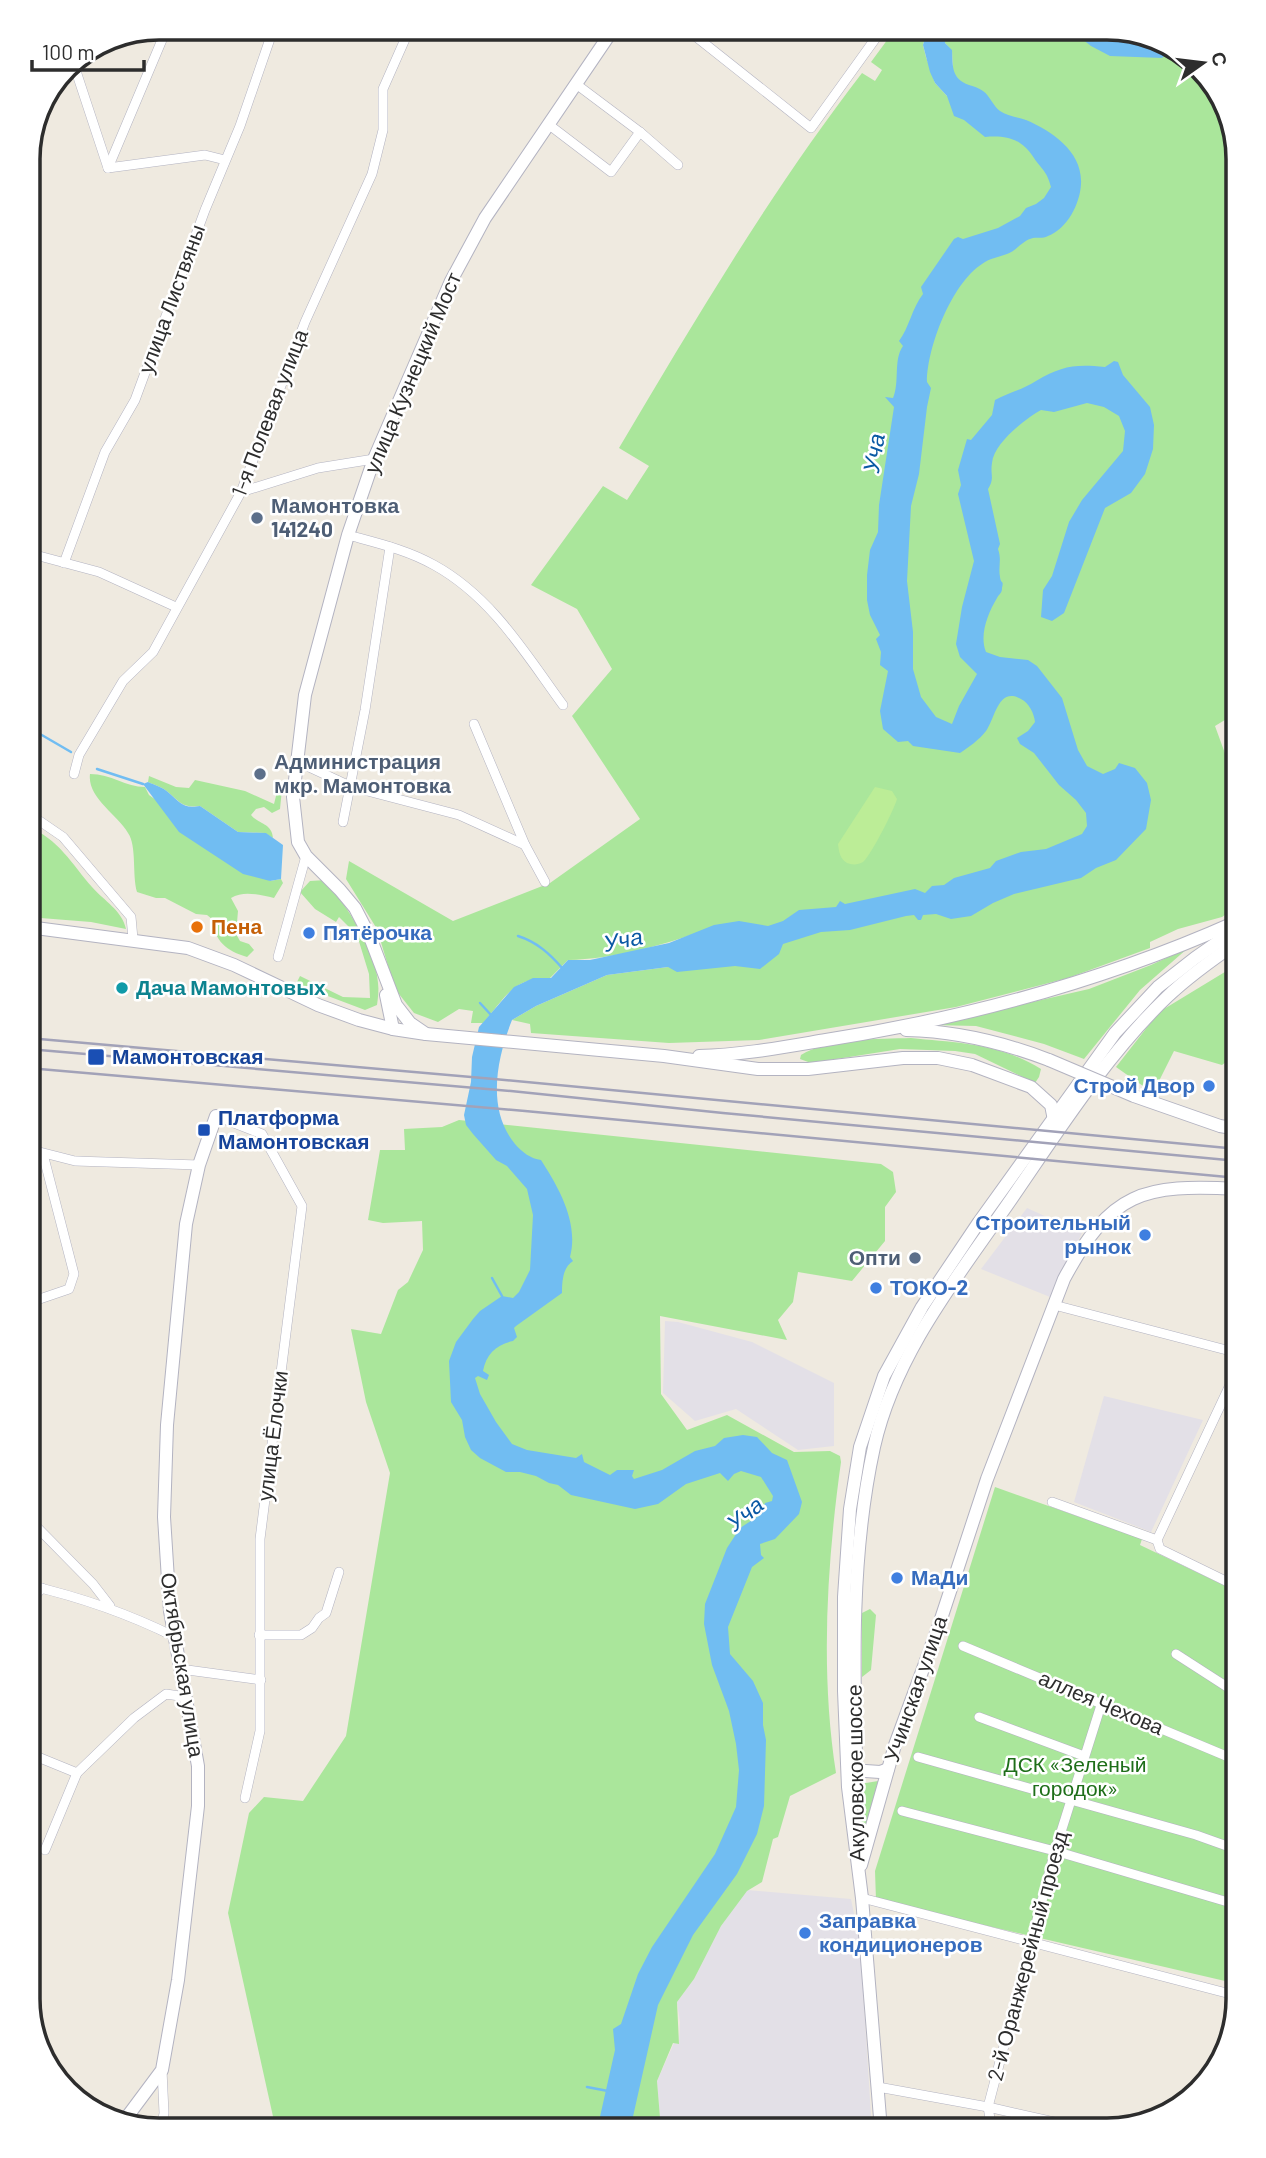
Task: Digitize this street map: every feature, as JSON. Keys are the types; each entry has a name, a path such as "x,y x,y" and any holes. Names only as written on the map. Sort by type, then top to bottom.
{"street":[{"path":"108,168 162,40"},
{"name":"улица Листвяны","path":"64,563 105,452 135,400 240,126 270,40"},
{"name":"1-я Полевая улица","path":"74,774 79,755 123,681 153,652 241,492 305,322 372,174 383,130 383,89 405,40"},
{"name":"улица Кузнецкий Мост","path":"391,1001 370,937 355,908 306,856 298,842 294,819 296,761 305,695 348,534 374,459 451,281 485,218 605,40"},
{"path":"701,41 811,128 874,41"},
{"path":"76,75 108,168"},
{"path":"576,83 678,165"},
{"path":"548,124 611,172 640,132"},
{"path":"108,168 205,155 225,160"},
{"path":"241,492 318,468 374,459"},
{"path":"348,534 433,564 465,585 498,615 563,705"},
{"path":"344,822 352,787 390,547"},
{"path":"41,556 99,572 176,607"},
{"path":"474,724 525,845 545,882"},
{"path":"296,761 352,787 459,815 525,845"},
{"path":"41,822 63,837 131,917 132,939"},
{"path":"278,957 306,856"},
{"path":"664,1056 739,1054 878,1032 1068,986 1226,926"},
{"path":"41,928 188,948 359,1020 426,1034 783,1069 835,1067 919,1057 951,1060 1031,1087 1051,1105 1054,1120"},
{"name":"Акуловское шоссе","path":"859,1872 844,1691 844,1597 850,1509 860,1447 884,1376 922,1307 979,1222 1115,1033 1158,987 1226,936"},
{"name":"Акуловское шоссе","path":"852,1769 856,1596 862,1513 874,1444 898,1378 927,1323 1056,1133 1122,1046 1166,997 1226,950"},
{"path":"359,1020 374,1015 391,1001"},
{"path":"391,1001 398,1017 393,1029"},
{"path":"391,1001 410,1023 426,1034"},
{"path":"878,1032 929,1030 1007,1044 1133,1096 1226,1126"},
{"name":"Октябрьская улица","path":"130,2113 162,2070 178,1980 198,1806 198,1766 170,1611 164,1517 167,1425 186,1224 199,1164 216,1116"},
{"name":"улица Ёлочки","path":"216,1116 262,1134 302,1206 260,1539 260,1731 245,1798"},
{"path":"40,1299 69,1289 74,1275 43,1153 75,1161 199,1164"},
{"name":"Учинская улица","path":"880,2118 859,1872 888,1769 987,1479 1064,1279 1079,1251 1108,1216 1134,1196 1153,1191 1198,1187 1226,1188"},
{"path":"1054,1305 1226,1350"},
{"path":"1158,1544 1226,1394"},
{"path":"1052,1502 1158,1544 1226,1581"},
{"path":"40,1530 93,1584 111,1608"},
{"path":"258,1635 302,1635 312,1628 326,1612 339,1572"},
{"path":"40,1591 43,1588 74,1595 111,1608 175,1637"},
{"name":"аллея Чехова","path":"963,1646 1226,1756"},
{"path":"1176,1654 1226,1686"},
{"path":"180,1669 261,1680"},
{"path":"45,1850 78,1773 134,1718 166,1694 186,1698"},
{"name":"2-й Оранжерейный проезд","path":"990,2118 988,2107 1055,1851 1102,1702"},
{"path":"979,1717 1084,1756"},
{"path":"40,1758 78,1773"},
{"path":"918,1758 1226,1846"},
{"path":"852,1769 880,1772 888,1769"},
{"path":"902,1811 1055,1851 1226,1901"},
{"path":"862,1898 1226,1993"},
{"path":"162,2070 163,2117"},
{"path":"877,2087 1036,2118"}],"shaded area":[{"path":"1027,1208 1082,1233 1050,1297 981,1269"},
{"path":"665,1321 752,1342 834,1383 834,1446 798,1450 736,1409 695,1421 663,1393"},
{"path":"1104,1396 1203,1420 1151,1532 1074,1502"},
{"path":"747,1890 851,1899 860,1944 871,2118 660,2118 657,2081 674,2043 679,2044 677,2002 694,1979 721,1926"}],"green space":[{"path":"887,41 924,41 926,57 935,83 947,96 960,81 953,73 952,51 945,41 1115,41 1145,47 1168,57 1168,98 1209,98 1214,106 1223,136 1226,159 1226,719 1215,726 1226,756 1226,914 1178,929 1150,942 1150,948 1068,978 956,1007 759,1040 669,1043 531,1033 530,1024 512,1020 536,1006 607,975 673,968 700,932 636,951 568,960 550,978 518,985 504,997 483,1023 471,1023 473,1011 459,1009 438,1022 414,1013 395,989 377,929 346,879 349,861 453,921 550,883 640,819 572,716 612,669 577,609 531,585 603,486 627,500 649,466 619,448 705,304 796,163 862,73 875,81 882,70 871,62"},
{"path":"90,774 145,787 149,795 270,881 281,879 283,883 274,898 247,894 231,898 238,911 236,934 240,941 249,944 254,950 247,957 233,952 223,944 213,927 212,919 207,915 196,914 165,898 137,892 131,839 93,791"},
{"path":"149,776 176,787 189,788 195,780 245,791 274,804 280,780 280,809 272,813 264,807 256,809 251,815 270,829 273,838 265,833 238,832 200,806 183,804 165,790 148,782"},
{"path":"875,787 892,791 897,799 895,805 867,858 859,864 847,863 841,857 838,844"},
{"path":"41,834 64,853 92,887 117,911 126,929 91,922 41,918"},
{"path":"326,880 359,928 372,956 378,988 377,1005 365,1010 296,984 300,976 343,997 370,998 369,974 357,935 339,917 336,922 315,909 300,892 310,881"},
{"path":"1188,948 1140,990 1084,1059 1044,1044 976,1026 933,1025 1089,989"},
{"path":"1226,971 1226,1062 1222,1065 1174,1051 1153,1093 1116,1067 1159,1012"},
{"path":"911,1038 994,1049 1041,1069 1039,1077 1035,1083 975,1054 955,1051 900,1049 811,1063 800,1059 801,1055 812,1049 839,1042"},
{"path":"459,1120 881,1164 893,1172 896,1192 885,1207 885,1241 852,1281 798,1272 793,1302 778,1320 787,1340 660,1316 661,1394 687,1430 727,1415 794,1452 830,1451 840,1456 841,1462 827,1617 828,1696 836,1773 790,1796 778,1837 773,1839 762,1882 747,1891 721,1926 694,1979 677,2002 679,2044 673,2043 657,2081 660,2118 273,2117 228,1913 249,1813 264,1797 303,1801 346,1736 390,1473 366,1402 351,1329 381,1334 398,1290 408,1282 423,1250 422,1221 383,1223 368,1220 380,1150 405,1150 404,1129 442,1127"},
{"name":"ДСК «Зеленый городок»","path":"995,1487 1142,1539 1140,1545 1226,1586 1226,1981 876,1900 875,1871"},
{"path":"870,1609 876,1615 871,1670 862,1677 862,1613"},
{"path":"878,1781 861,1846 860,1784"}],"water":[{"path":"924,41 945,41 952,50 954,71 959,79 983,91 1000,111 1036,125 1064,144 1077,162 1081,184 1075,207 1067,222 1055,233 1029,239 1010,253 985,262 971,273 951,300 936,334 928,368 927,382 931,388 919,474 911,506 907,581 913,632 913,669 921,697 936,717 952,724 977,674 960,657 956,644 974,561 958,494 961,485 958,470 967,439 971,440 992,415 995,400 1061,369 1076,366 1105,367 1114,361 1118,362 1123,375 1150,407 1154,425 1153,449 1145,474 1131,493 1105,508 1064,613 1052,621 1041,617 1043,590 1052,576 1069,522 1082,500 1123,451 1125,431 1119,416 1104,407 1087,403 1054,412 1041,410 1011,432 994,455 992,479 988,489 1000,544 1000,579 1003,584 988,617 984,645 986,652 1000,657 1028,660 1037,666 1062,698 1078,750 1087,766 1103,774 1115,769 1119,763 1135,768 1147,783 1151,800 1146,829 1116,860 1081,878 1014,894 971,916 951,919 936,914 923,915 921,920 918,920 914,915 850,930 821,932 783,944 779,954 760,969 735,966 677,972 668,967 607,975 536,1006 512,1020 499,1067 497,1099 500,1115 515,1144 527,1155 541,1160 566,1206 572,1231 570,1257 573,1261 565,1271 562,1293 516,1326 514,1328 517,1337 497,1347 490,1355 483,1371 489,1375 487,1380 478,1376 475,1378 480,1394 496,1422 512,1444 527,1450 576,1458 582,1454 584,1462 610,1475 617,1470 634,1470 634,1479 662,1470 695,1451 715,1446 724,1438 743,1435 757,1437 772,1453 787,1460 802,1502 799,1514 775,1539 760,1544 764,1558 752,1567 728,1627 730,1654 753,1681 763,1703 766,1740 764,1806 757,1834 737,1874 693,1935 658,2005 633,2118 600,2117 615,2050 613,2029 621,2024 638,1974 652,1947 715,1854 736,1807 739,1770 736,1744 729,1711 712,1665 704,1624 705,1604 727,1548 740,1528 760,1515 765,1503 772,1501 773,1496 761,1477 741,1471 728,1481 720,1473 686,1484 658,1504 635,1509 571,1495 558,1485 536,1476 506,1472 471,1450 462,1420 451,1402 449,1361 456,1342 480,1311 502,1296 513,1298 519,1292 530,1270 533,1215 527,1189 507,1166 496,1160 466,1125 464,1115 471,1082 472,1057 479,1027 514,987 533,978 551,978 568,960 590,960 669,943 714,925 739,921 768,926 783,921 799,910 836,907 840,901 845,904 915,889 925,893 932,886 944,885 954,878 990,868 996,861 1021,852 1046,849 1082,834 1087,826 1086,813 1076,800 1059,785 1034,753 1020,744 1017,738 1035,722 1031,709 1021,699 1013,696 1002,700 986,731 960,753 913,746 908,741 898,742 883,729 880,711 888,671 880,665 881,652 876,639 880,635 870,615 867,575 870,550 878,532 879,505 894,407 885,397 893,398 895,392 898,358 903,346 899,341 923,294 921,287 954,239 963,239 998,228 1044,198 1051,187 1044,171 1019,142 1007,138 985,137 964,120 954,116 947,96 935,83 930,72"},
{"path":"1085,41 1130,43 1165,55 1162,58 1110,56"},
{"path":"148,782 165,790 183,804 190,807 200,806 238,832 266,833 283,845 281,879 270,881 243,874 179,832 143,784"}],"waterway":[{"path":"41,734 71,752"},
{"path":"97,769 143,784"},
{"path":"518,936 543,949 563,969"},
{"path":"480,1003 492,1016"},
{"path":"492,1278 502,1296"},
{"path":"587,2087 608,2091"}],"railway":[{"path":"41,1039 1226,1148"},
{"path":"41,1050 511,1091 1226,1160"},
{"path":"41,1069 525,1111 1226,1177"}],"place":[{"name":"Мамонтовка 141240","path":"257,518"},
{"name":"Администрация мкр. Мамонтовка","path":"260,774"},
{"name":"Пена","path":"197,927"},
{"name":"Пятёрочка","path":"309,933"},
{"name":"Дача Мамонтовых","path":"122,988"},
{"name":"Мамонтовская","path":"96,1057"},
{"name":"Строй Двор","path":"1209,1086"},
{"name":"Платформа Мамонтовская","path":"204,1130"},
{"name":"Строительный рынок","path":"1145,1235"},
{"name":"Опти","path":"915,1258"},
{"name":"ТОКО-2","path":"876,1288"},
{"name":"МаДи","path":"897,1578"},
{"name":"Заправка кондиционеров","path":"805,1933"}],"water label":[{"name":"Уча","path":"874,453"},
{"name":"Уча","path":"623,940"},
{"name":"Уча","path":"745,1514"}]}
